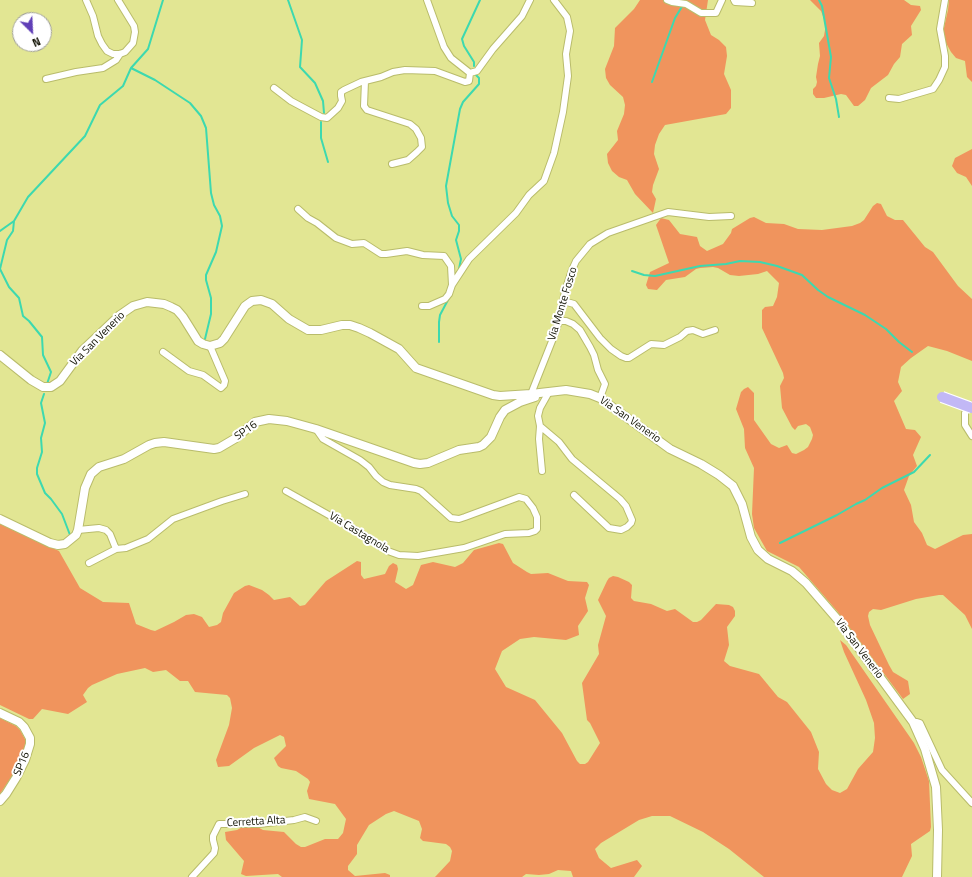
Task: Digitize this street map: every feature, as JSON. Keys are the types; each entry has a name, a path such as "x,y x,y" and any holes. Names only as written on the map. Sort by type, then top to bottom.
{"highway":[{"path":"942,397 972,408"}],"street":[{"path":"86,0 102,44 107,51 113,54 120,54 125,52 133,43 135,32 134,26 118,0"},
{"path":"427,0 444,47 451,58 470,72 474,73 522,16 530,0"},
{"path":"422,306 430,306 445,299 449,294 452,285 469,259 516,213 529,195 544,181 554,153 563,112 568,76 566,54 570,31 567,17 554,0"},
{"path":"667,0 686,4 701,13 716,13 722,0"},
{"path":"734,0 735,2 752,3"},
{"path":"889,98 899,99 933,89 939,80 945,67 945,56 940,29 945,0"},
{"path":"46,79 103,68 116,60 120,54"},
{"path":"274,88 291,101 320,118 327,118 338,108 342,101 341,92 365,81 405,70 435,71 466,82 469,81 470,72"},
{"path":"365,81 364,106 367,110 410,124 416,129 421,138 422,147 417,152 408,160 392,164"},
{"path":"298,209 302,214 317,223 336,238 352,244 364,243 381,254 407,251 423,255 444,256 451,266 452,285"},
{"name":"Via Monte Fosco","path":"531,394 559,321 565,291 576,261 590,244 608,233 668,212 709,216 731,216"},
{"name":"Via San Venerio","path":"0,354 31,380 43,387 51,387 60,381 82,351 120,315 133,306 147,302 164,304 177,310 198,341 202,344 210,346 224,339 245,306 252,301 261,300 272,304 289,319 308,330 321,330 342,325 350,325 370,333 399,349 416,368 427,373 449,378 493,395 531,394 566,390 590,394 600,398 670,449 702,464 732,486 742,504 751,537 758,550 768,559 792,571 806,583 838,620 913,722 925,749 936,788 938,804 937,877"},
{"path":"563,301 574,304 600,338 611,349 626,358 629,358 651,344 664,345 680,337 687,331 693,330 703,334 714,330"},
{"path":"559,321 566,321 573,324 580,330 590,347 598,370 605,384 600,398"},
{"path":"163,352 189,371 203,374 220,388 224,385 225,381 210,346"},
{"path":"542,471 538,439 540,426 538,416 540,408 549,392"},
{"name":"SP16","path":"78,530 83,497 91,474 99,467 129,456 149,445 164,442 214,449 219,448 236,438 256,422 269,419 287,421 316,429 414,463 428,463 454,452 483,445 491,437 500,417 505,410 520,402 549,392"},
{"path":"972,404 965,413 965,425 972,436"},
{"path":"540,426 559,442 572,459 620,499 628,509 632,520 631,523 621,530 609,528 574,495"},
{"name":"Via Castagnola","path":"286,490 359,532 388,551 399,555 418,556 464,548 504,534 529,533 537,529 537,517 534,508 526,499 519,496 459,519 451,518 421,491 390,485 383,482 360,460 323,439 316,429"},
{"path":"89,563 116,549 126,548 148,539 173,519 244,494"},
{"path":"0,519 50,543 58,545 65,544 72,540 78,530 99,528 106,530 110,534 116,549"},
{"name":"SP16","path":"0,713 19,722 24,727 30,738 30,744 25,760 16,778 0,801"},
{"path":"913,722 917,722 922,726 942,770 972,803"},
{"name":"Cerretta Alta","path":"192,877 214,853 215,848 213,836 219,824 260,824 294,820 305,817 316,821"}],"shaded area":[{"path":"640,0 708,0 705,20 711,35 726,47 727,56 724,74 731,90 731,108 726,114 665,125 659,134 655,145 654,154 659,169 652,192 656,199 653,213 635,194 627,180 619,177 612,171 608,163 607,154 618,140 617,131 624,114 625,105 623,97 610,85 606,78 605,69 614,46 615,28 634,9"},
{"path":"810,0 904,0 911,5 920,6 921,10 911,26 912,35 902,44 900,57 888,75 871,88 865,100 858,106 854,106 846,95 841,94 824,98 816,98 813,94 813,89 817,82 816,77 820,56 819,43 824,36 826,24 821,11"},
{"path":"949,0 972,0 972,82 967,77 965,61 956,58 945,41 943,32"},
{"path":"972,149 972,186 966,177 957,173 952,166 955,158"},
{"path":"877,203 881,204 887,216 895,220 903,220 925,247 933,252 958,286 972,299 972,361 947,351 928,346 901,367 898,382 902,391 894,401 906,429 915,430 921,437 913,455 917,466 909,476 904,490 911,505 914,522 922,533 927,545 935,549 963,535 972,534 972,629 965,615 943,595 916,599 881,610 873,609 869,612 868,616 870,625 889,665 893,672 908,681 910,694 903,699 837,611 799,567 767,551 754,528 752,514 754,468 745,448 744,429 736,409 741,392 748,387 754,393 754,420 771,444 779,448 787,445 792,453 796,454 808,447 813,435 810,427 806,424 798,426 795,430 782,408 780,386 784,378 783,373 762,328 762,310 765,307 773,306 777,297 779,283 767,271 758,274 739,276 730,275 718,268 713,267 696,269 685,277 666,280 657,290 648,289 646,285 650,272 669,263 656,225 661,218 669,220 680,234 697,237 700,246 707,251 723,244 731,233 732,229 750,218 754,217 766,223 784,224 798,229 822,230 852,226 860,223"},
{"path":"0,524 59,551 80,588 103,602 129,603 136,624 155,631 186,615 194,614 202,617 209,627 217,625 221,622 223,613 234,593 249,585 262,590 274,600 290,597 300,606 305,605 326,581 357,561 361,562 361,575 364,579 385,574 389,566 393,563 397,565 398,569 395,582 406,589 413,585 421,565 433,562 455,567 463,563 474,550 499,543 503,544 513,563 531,574 548,573 568,581 587,582 589,585 585,598 588,611 578,626 579,635 566,640 534,637 520,639 502,651 495,669 506,687 535,700 562,733 580,764 585,764 588,762 600,743 587,720 582,683 599,654 598,645 606,616 598,600 607,581 613,576 629,582 632,585 631,598 634,601 651,604 667,611 675,609 693,622 701,620 716,604 729,605 733,607 735,616 727,627 729,645 724,661 730,666 759,674 778,697 787,702 811,732 819,752 818,769 826,784 832,790 840,793 847,789 858,769 873,752 875,738 874,723 866,700 840,640 846,645 914,743 921,757 929,781 930,831 911,844 912,856 902,877 764,877 729,849 703,832 670,816 652,816 639,820 601,843 595,849 599,858 611,868 637,860 642,866 634,877 573,877 571,871 558,870 549,874 526,874 522,877 435,877 450,861 452,851 450,847 446,844 423,841 420,838 422,829 419,821 394,811 386,814 369,825 357,845 357,854 348,866 348,870 355,876 385,873 390,875 390,877 282,877 278,874 246,876 241,874 244,861 226,840 225,832 237,830 246,825 254,825 263,830 284,832 296,844 301,847 305,847 325,839 338,839 343,833 346,819 335,804 309,799 307,791 310,782 308,779 296,771 278,766 274,758 286,746 284,737 280,735 254,748 229,766 218,767 216,760 229,725 232,708 230,698 227,695 195,692 188,681 180,681 166,670 153,672 145,668 117,674 92,685 83,695 87,702 68,714 42,709 33,719 29,719 0,705"},
{"path":"0,718 16,726 20,730 26,744 21,759 0,794"}],"waterway":[{"path":"0,231 14,221 28,197 85,136 100,105 123,86 131,68 148,49 163,0"},
{"path":"288,0 302,40 300,67 315,83 323,101 324,113"},
{"path":"474,66 474,62 464,46 462,39 480,0"},
{"path":"652,82 675,18 686,0"},
{"path":"819,0 822,6 831,57 829,78 836,99 839,117"},
{"path":"131,68 155,80 190,103 201,116 206,128 211,193 214,205 220,216 222,226 216,252 206,275 211,298 211,314 205,339"},
{"path":"459,269 461,259 456,240 459,225 452,216 448,203 446,186 460,109 463,102 479,84 479,78 476,75"},
{"path":"321,122 321,138 328,162"},
{"path":"0,269 7,240 13,231 14,221"},
{"path":"632,271 644,275 655,276 700,266 726,264 740,261 760,262 777,266 802,275 828,297 865,315 886,329 912,352"},
{"path":"0,269 9,287 19,298 23,316 42,337 43,355 51,372 47,384"},
{"path":"439,342 440,315 449,298"},
{"path":"44,394 41,403 45,423 41,438 42,452 37,468 37,474 45,493 62,514 70,535"},
{"path":"780,543 837,515 865,500 882,488 914,472 930,455"}]}
